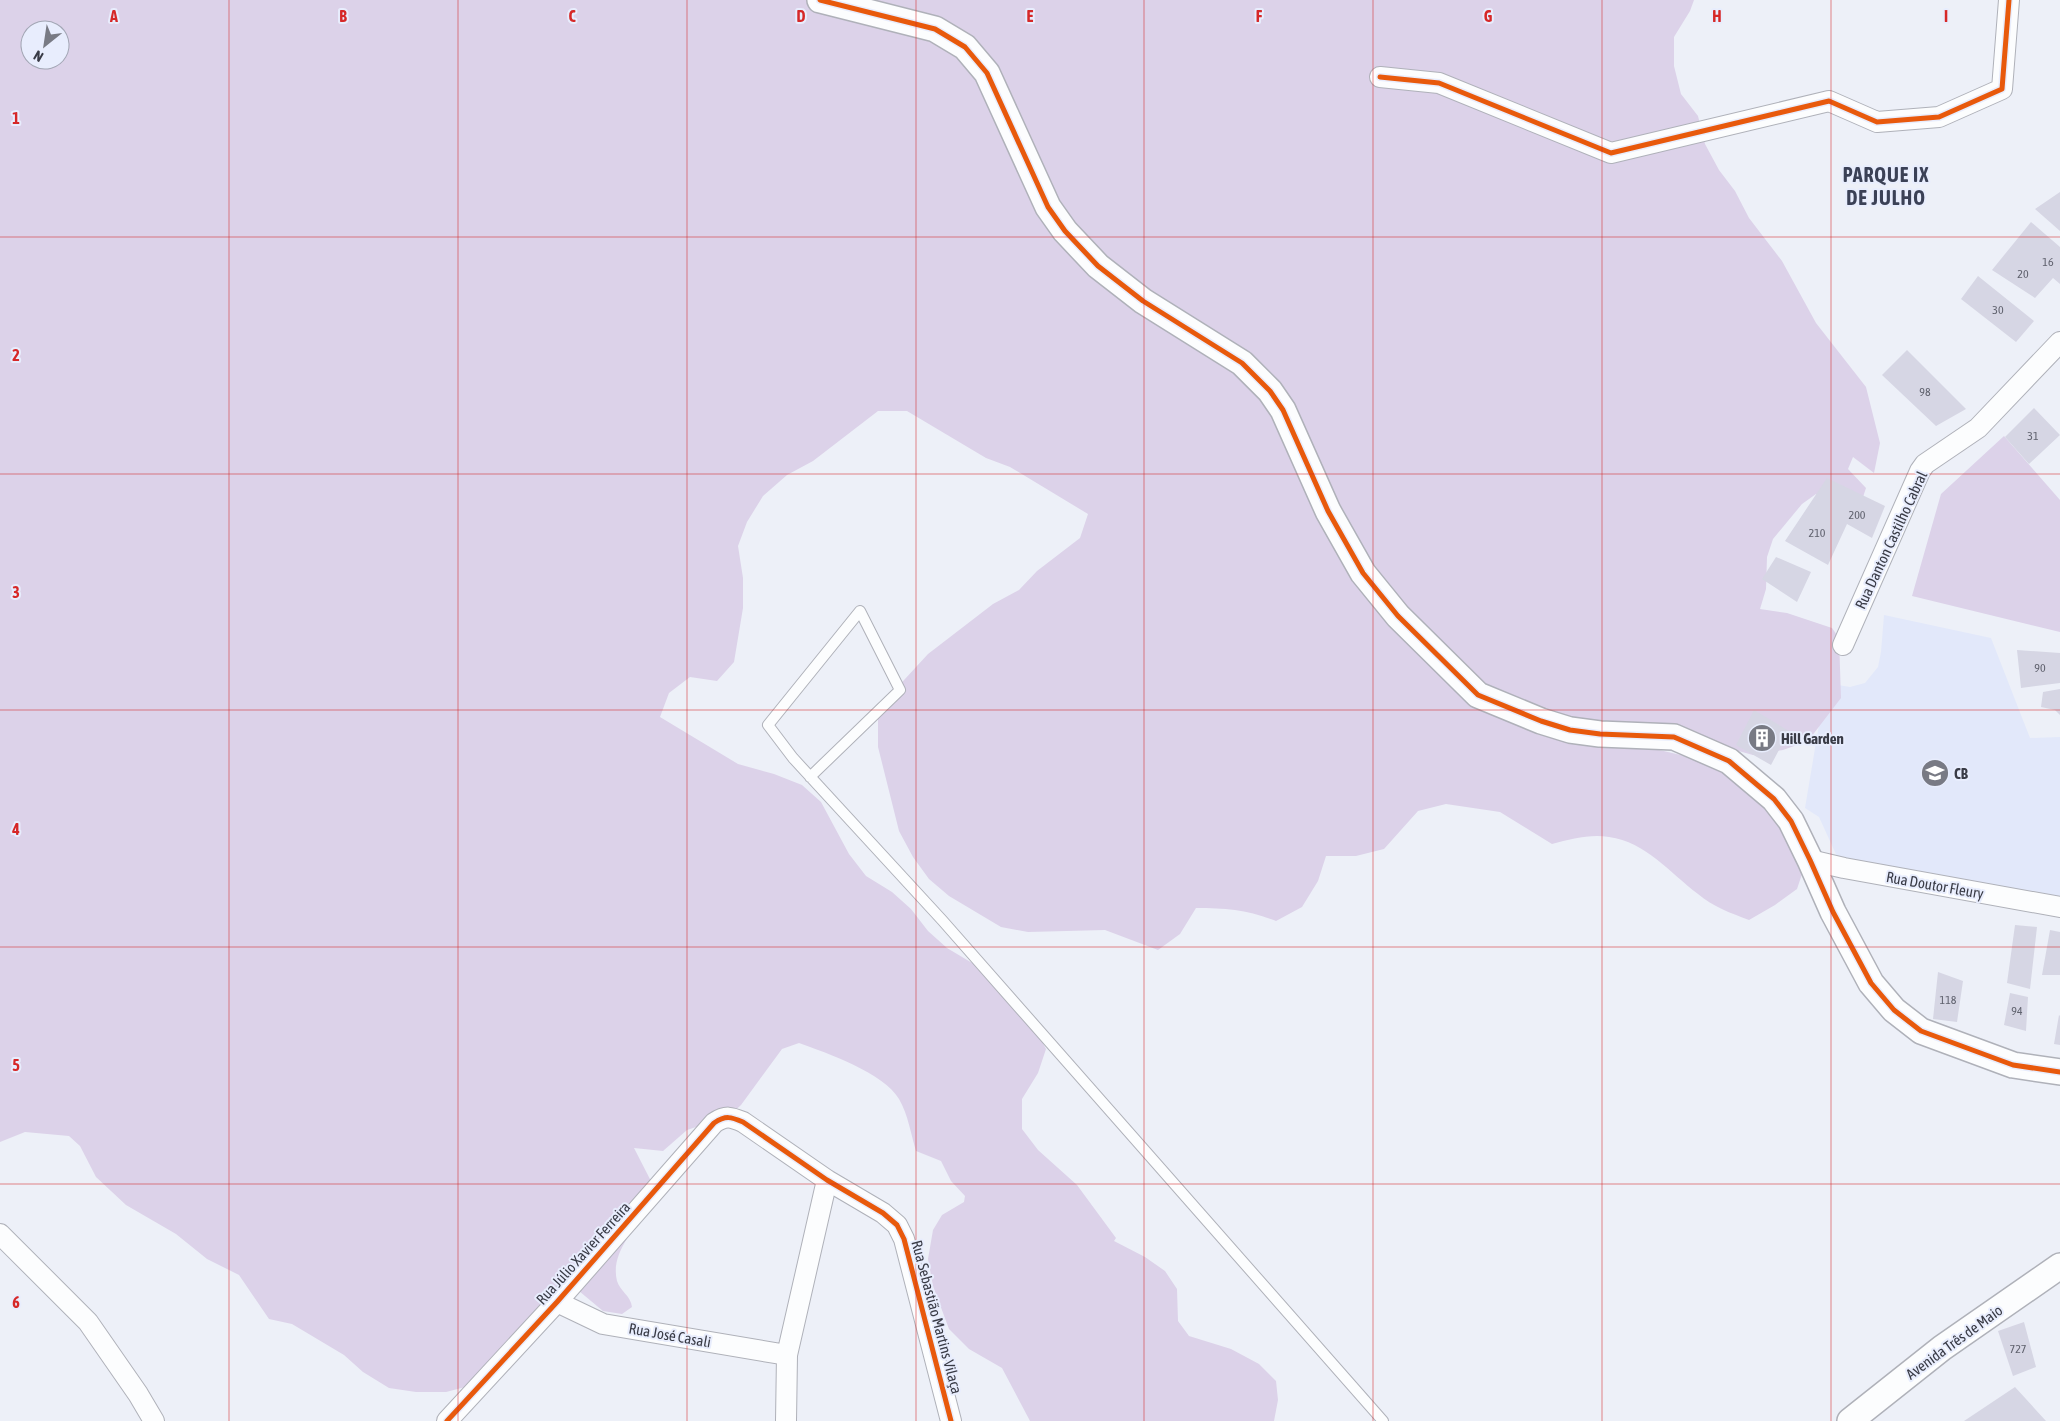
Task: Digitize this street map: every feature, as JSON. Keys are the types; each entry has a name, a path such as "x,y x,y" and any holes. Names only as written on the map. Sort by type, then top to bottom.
{"street":[{"path":"820,0 935,29 965,47 987,74 1048,207 1065,231 1098,266 1143,301 1242,363 1270,391 1283,410 1328,511 1363,573 1398,616 1478,695 1541,721 1570,730 1600,734 1674,737 1729,761 1774,799 1791,822 1833,912 1871,983 1894,1010 1921,1032 2013,1065 2060,1072"},
{"path":"1380,76 1440,83 1611,153 1829,102 1877,122 1939,117 2002,89 2009,0"},
{"name":"Rua Danton Castilho Cabral","path":"1843,645 1920,471 1925,464 1978,428 2060,342"},
{"name":"Rua Doutor Fleury","path":"1810,860 1854,870 2060,908"},
{"name":"Rua Júlio Xavier Ferreira","path":"447,1421 556,1302 714,1123 722,1118 731,1117 744,1122"},
{"name":"Rua Sebastião Martins Vilaça","path":"744,1122 827,1180 883,1213 897,1225 904,1239 950,1421"},
{"path":"786,1421 787,1355 827,1180"},
{"path":"0,1234 88,1322 138,1394 154,1421"},
{"name":"Avenida Três de Maio","path":"1850,1421 1942,1348 2060,1266"},
{"name":"Rua José Casali","path":"556,1302 603,1324 787,1355"}],"lane":[{"path":"810,777 900,690 860,611 768,725 810,777 942,920 1383,1421"}],"shaded area":[{"path":"0,0 1694,0 1690,11 1674,37 1674,66 1681,94 1698,116 1705,144 1719,170 1735,191 1749,218 1782,261 1816,323 1866,387 1880,443 1874,473 1853,457 1848,469 1866,488 1863,497 1816,494 1802,504 1773,539 1767,557 1766,589 1760,609 1787,613 1832,628 1839,638 1841,698 1808,741 1783,750 1753,755 1684,736 1638,745 1702,760 1741,784 1777,812 1805,865 1797,889 1775,905 1749,920 1710,903 1646,852 1622,840 1595,836 1552,844 1500,812 1446,804 1418,811 1384,849 1356,856 1326,856 1318,881 1302,907 1276,921 1237,910 1196,908 1180,934 1158,950 1105,930 1028,932 1001,927 949,896 929,879 913,857 899,831 878,747 878,718 893,692 928,654 993,604 1019,590 1037,571 1080,538 1088,514 1010,467 986,458 907,411 878,411 813,461 787,475 763,496 747,522 738,546 743,578 743,608 734,662 717,681 690,677 669,693 660,717 738,764 774,774 802,785 821,802 849,854 866,876 892,892 911,909 928,931 947,948 999,979 1032,1023 1046,1049 1038,1073 1022,1099 1022,1129 1038,1150 1077,1185 1116,1238 1114,1241 1145,1257 1165,1271 1177,1289 1178,1321 1189,1336 1231,1349 1259,1364 1276,1381 1278,1400 1274,1421 1030,1421 1002,1368 969,1349 949,1329 933,1286 928,1259 933,1230 942,1215 964,1202 965,1196 951,1181 941,1161 916,1151 905,1111 892,1090 868,1072 799,1043 782,1049 741,1105 729,1116 687,1130 663,1151 634,1148 653,1185 647,1208 625,1242 617,1261 617,1281 630,1300 632,1307 622,1314 603,1311 573,1286 542,1320 533,1344 500,1371 473,1385 446,1392 416,1392 389,1388 363,1372 344,1355 292,1324 269,1319 239,1275 207,1259 176,1234 126,1205 96,1177 80,1146 69,1136 25,1132 0,1142"},
{"path":"2004,436 2060,500 2060,632 1912,596 1941,494"},
{"name":"CB","path":"1884,615 1991,638 2030,738 2060,737 2060,901 1840,863 1819,817 1805,808 1826,683 1850,687 1865,683 1878,667"}],"building":[{"path":"2060,192 2060,231 2035,209"},
{"path":"2031,222 2060,247 2060,284 2053,278 2035,298 1992,270"},
{"path":"1978,276 2034,321 2016,342 1961,299"},
{"path":"1907,350 1966,409 1936,426 1882,375"},
{"path":"2034,408 2060,435 2029,464 2005,437"},
{"path":"1827,478 1885,506 1872,538 1847,524 1828,565 1785,541"},
{"path":"1776,557 1811,572 1797,602 1762,579"},
{"path":"2017,650 2060,653 2060,683 2021,688"},
{"path":"2060,689 2060,715 2055,710 2041,707 2043,692"},
{"name":"Hill Garden","path":"1754,710 1789,731 1771,765 1736,745"},
{"path":"2015,925 2037,927 2030,989 2007,983"},
{"path":"2050,930 2060,932 2060,975 2042,975"},
{"path":"1938,972 1963,981 1957,1022 1933,1019"},
{"path":"2010,993 2028,997 2026,1031 2004,1025"},
{"path":"2060,1016 2060,1045 2054,1044"},
{"path":"2024,1322 2036,1367 2013,1376 1998,1331"},
{"path":"2015,1387 2046,1421 1964,1421"}],"cycle path":[{"path":"820,0 935,29 965,47 987,73 1048,207 1065,231 1098,266 1143,301 1242,363 1270,391 1283,410 1328,511 1363,573 1398,616 1478,695 1541,721 1570,730 1600,734 1674,737 1729,761 1774,799 1791,821 1833,912 1871,983 1894,1010 1921,1031 2013,1065 2060,1072"},
{"path":"1380,77 1439,83 1611,153 1829,101 1877,122 1939,117 2002,89 2009,0"},
{"path":"447,1421 557,1302 714,1123 728,1118 743,1122 827,1180 883,1213 897,1225 904,1239 951,1421"}],"place":[{"name":"Hill Garden","path":"1762,738"},
{"name":"CB","path":"1935,773"}],"district":[{"name":"PARQUE IX DE JULHO","path":"1886,186"}]}
